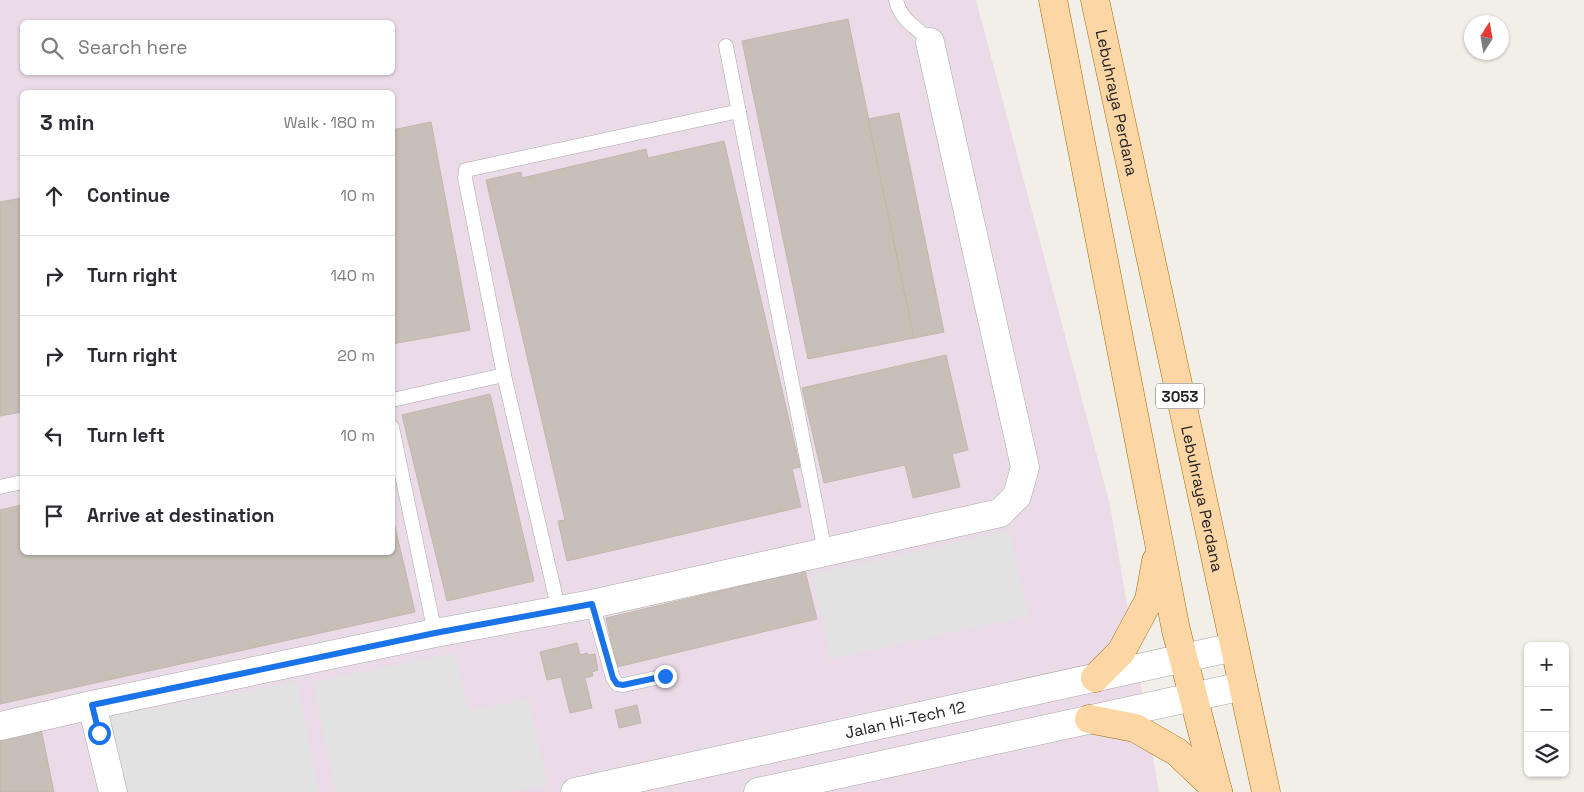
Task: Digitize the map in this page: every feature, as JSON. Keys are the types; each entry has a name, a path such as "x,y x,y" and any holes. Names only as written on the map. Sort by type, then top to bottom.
{"main road":[{"name":"3053","path":"1053,0 1176,630 1218,791"},
{"name":"Lebuhraya Perdana","path":"1095,0 1266,792"},
{"path":"1095,678 1121,652 1150,600 1159,541"},
{"path":"1089,719 1136,728 1177,752 1218,791"}],"street":[{"path":"0,726 435,633 592,604 1000,513 1017,496 1025,467 930,42"},
{"name":"Jalan Hi-Tech 12","path":"575,792 1234,648"},
{"path":"758,792 1243,686"},
{"path":"92,705 113,792"}],"lane":[{"path":"896,0 898,9 906,21 921,31 930,42"},
{"path":"726,46 825,552"},
{"path":"559,611 504,375 465,178 466,170 739,111"},
{"path":"395,399 504,375"},
{"path":"395,442 435,633"},
{"path":"0,487 20,482"},
{"path":"592,604 613,678 617,684 623,685 665,676"}],"shaded area":[{"path":"0,0 976,0 1110,505 1159,792 0,792"},
{"path":"1009,531 1028,616 831,659 812,575"},
{"path":"455,653 468,711 528,699 547,785 511,792 336,792 313,682"},
{"path":"297,682 319,792 113,792 96,719"}],"building":[{"path":"848,19 914,338 808,359 742,41"},
{"path":"899,113 944,332 914,338 868,119"},
{"path":"431,122 470,330 395,343 395,129"},
{"path":"724,141 800,467 792,469 801,507 567,561 558,521 565,520 486,180 521,172 522,178 646,149 648,158"},
{"path":"20,198 20,412 0,416 0,202"},
{"path":"946,355 968,450 952,454 960,487 913,498 905,465 824,483 802,388"},
{"path":"490,394 534,581 447,601 402,415"},
{"path":"20,505 20,555 395,555 395,527 415,612 0,704 0,510"},
{"path":"805,571 817,619 617,667 606,618"},
{"path":"577,643 580,655 587,653 588,655 595,654 598,670 592,672 593,676 585,678 592,708 570,713 561,677 547,680 540,652"},
{"path":"637,705 641,723 619,728 615,710"},
{"path":"41,729 54,792 0,792 0,738"}],"route":[{"path":"99,733 92,705 435,633 592,604 613,678 617,684 623,685 665,676"}]}
